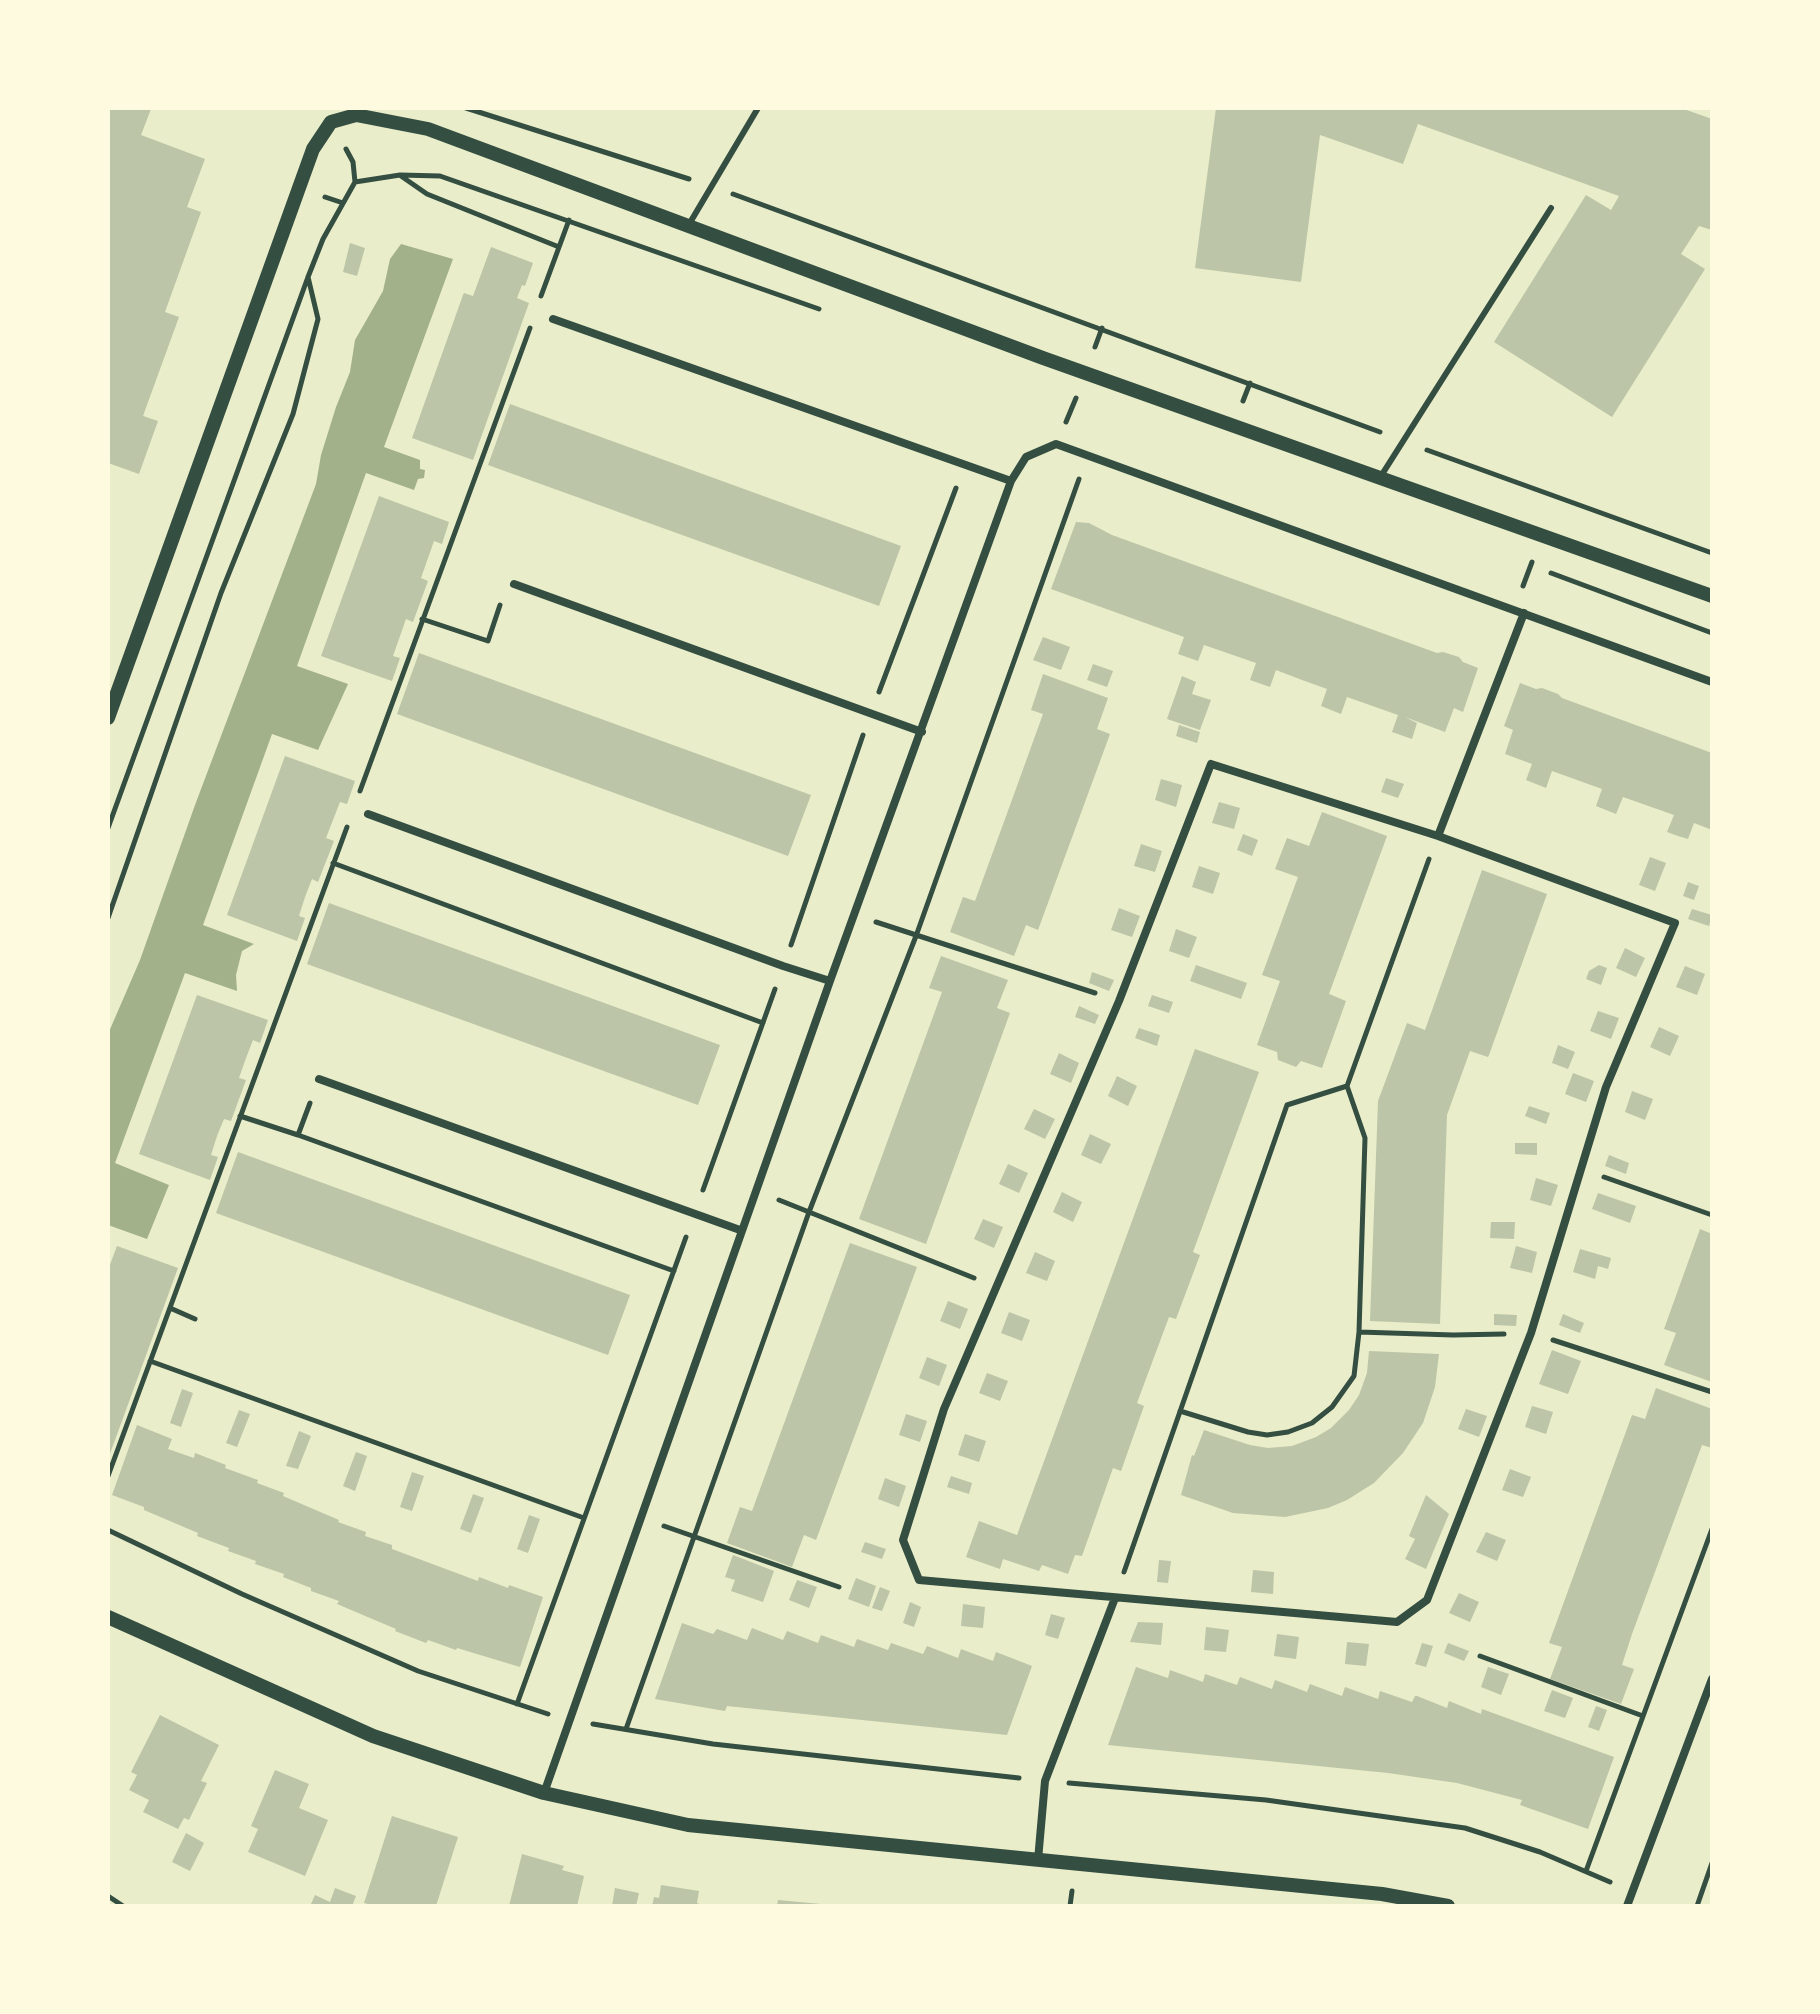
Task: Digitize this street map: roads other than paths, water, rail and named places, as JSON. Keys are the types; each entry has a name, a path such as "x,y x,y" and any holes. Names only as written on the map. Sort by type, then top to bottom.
{"street":[{"path":"323,108 331,122"},
{"path":"108,718 313,149 331,122 356,115 428,129 1043,358 1712,596"},
{"path":"553,319 1011,481"},
{"path":"544,1793 754,1190 1011,481 1026,457 1056,444 1712,682"},
{"path":"514,584 922,732"},
{"path":"1438,836 1524,613"},
{"path":"1211,764 1438,836 1675,923 1606,1087 1531,1333 1427,1600 1397,1622 919,1580 903,1540 944,1409 1119,1001 1211,764"},
{"path":"368,814 830,981"},
{"path":"319,1079 740,1230"},
{"path":"1038,1860 1045,1781 1115,1598"},
{"path":"108,1617 373,1736 544,1793 688,1825 1382,1894 1448,1906"},
{"path":"1627,1906 1712,1679"}],"lane":[{"path":"688,226 758,108"},
{"path":"1381,476 1551,208"}]}
